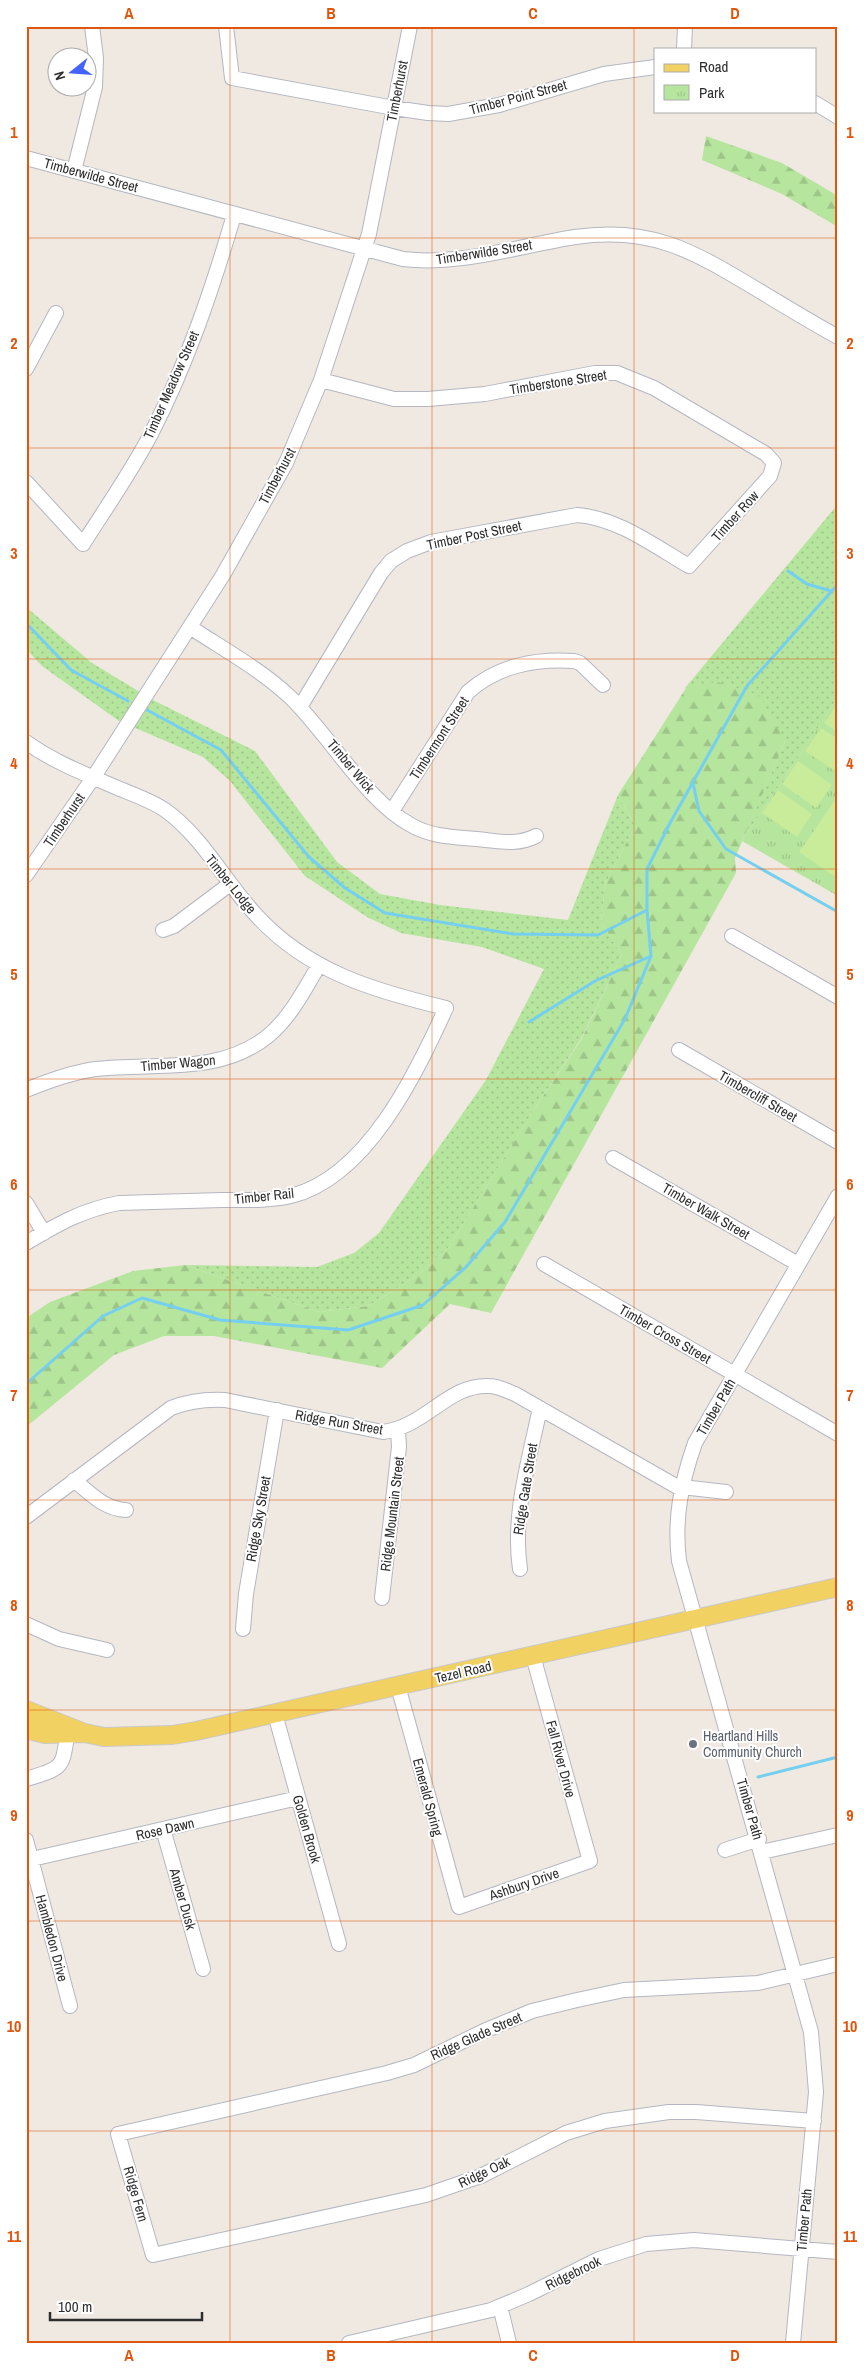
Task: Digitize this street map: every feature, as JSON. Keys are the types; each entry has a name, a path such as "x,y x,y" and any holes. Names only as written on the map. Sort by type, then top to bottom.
{"main road":[{"name":"Tezel Road","path":"26,1729 45,1734 74,1732 112,1737 172,1735 274,1714 838,1586"},
{"name":"Tezel Road","path":"26,1710 74,1732"}],"street":[{"path":"74,171 95,87 96,58 92,26"},
{"name":"Timber Point Street","path":"226,26 232,78 428,114 469,112 604,74 654,67"},
{"name":"Timberhurst","path":"26,875 93,778 223,575 286,463 321,380 369,234 410,26"},
{"path":"684,48 686,26"},
{"path":"816,105 838,117"},
{"name":"Timberwilde Street","path":"26,158 403,259 444,261 594,235 634,235 651,238 670,243 706,259 838,337"},
{"name":"Timber Meadow Street","path":"26,482 83,544 150,435 188,352 216,276 234,215"},
{"path":"26,370 56,313"},
{"name":"Timberstone Street","path":"321,380 394,399 428,399 485,394 595,374 617,373 654,388 766,454 774,463"},
{"name":"Timber Row","path":"689,566 770,476 774,463"},
{"name":"Timber Post Street","path":"300,707 381,573 391,561 399,556 431,542 576,515 594,516 610,521 689,566"},
{"name":"Timber Wick","path":"190,627 264,676 300,707 373,792 392,811 410,825 442,836 520,843 536,836"},
{"name":"Timbermont Street","path":"392,811 468,692 486,677 523,663 574,661 580,663 603,685"},
{"name":"Timber Lodge","path":"26,742 44,755 147,800 163,809 181,823 256,916 278,936 319,965 385,994 446,1008"},
{"path":"163,930 174,926 230,884"},
{"path":"732,936 838,997"},
{"name":"Timber Wagon","path":"26,1090 45,1082 95,1069 207,1064 237,1055 261,1041 279,1026 319,965"},
{"name":"Timber Rail","path":"26,1243 74,1215 101,1206 119,1203 278,1198 304,1192 328,1180 350,1163 390,1112 431,1041 446,1008"},
{"name":"Timbercliff Street","path":"679,1050 838,1142"},
{"name":"Timber Walk Street","path":"613,1158 798,1264"},
{"name":"Timber Path","path":"793,2343 816,2092 811,2032 695,1619 678,1548 676,1519 681,1488 695,1443 838,1196"},
{"path":"26,1203 44,1233"},
{"name":"Timber Cross Street","path":"544,1264 838,1434"},
{"name":"Ridge Run Street","path":"26,1517 171,1408 184,1403 206,1399 225,1400 371,1430 398,1430 420,1420 453,1395 470,1388 489,1386 515,1394 681,1488"},
{"name":"Ridge Gate Street","path":"520,1569 517,1550 518,1516 540,1408"},
{"name":"Ridge Sky Street","path":"243,1629 246,1594 277,1410"},
{"name":"Ridge Mountain Street","path":"382,1598 399,1447 398,1430"},
{"path":"74,1480 100,1502 118,1510 126,1510"},
{"path":"681,1488 726,1492"},
{"path":"26,1624 59,1639 107,1650"},
{"name":"Fall River Drive","path":"533,1656 590,1861"},
{"name":"Emerald Spring","path":"398,1686 459,1907"},
{"name":"Golden Brook","path":"274,1714 339,1944"},
{"path":"26,1780 54,1771 59,1766 63,1761 74,1732"},
{"name":"Rose Dawn","path":"32,1859 298,1798"},
{"name":"Amber Dusk","path":"163,1829 203,1969"},
{"path":"724,1850 838,1835"},
{"name":"Hambledon Drive","path":"26,1840 70,2006"},
{"name":"Ashbury Drive","path":"459,1907 590,1861"},
{"name":"Ridge Glade Street","path":"118,2134 387,2073 414,2065 484,2031 532,2011 577,2000 624,1990 743,1985 838,1964"},
{"name":"Ridge Oak","path":"153,2255 426,2195 481,2176 566,2133 605,2121 669,2112 696,2112 814,2121"},
{"name":"Ridge Fern","path":"118,2134 153,2255"},
{"name":"Ridgebrook","path":"349,2343 379,2340 500,2306 529,2294 599,2259 646,2244 694,2240 838,2252"},
{"path":"500,2306 509,2343"}],"green space":[{"path":"706,136 782,163 838,196 838,227 782,194 702,160"},
{"path":"838,504 838,698 742,841 785,741 718,682 685,688"},
{"path":"26,607 92,663 153,700 255,751 337,862 380,894 440,905 568,920 618,795 635,826 605,884 601,922 622,955 581,1039 533,1111 449,1247 419,1274 369,1306 319,1312 185,1265 317,1267 354,1253 379,1233 486,1080 544,969 482,947 401,933 367,917 305,876 230,781 203,757 119,721 42,666 26,649"},
{"path":"718,682 759,695 785,741 735,858 736,873 491,1313 450,1304 382,1368 214,1336 164,1336 114,1355 26,1427 26,1318 50,1302 133,1271 185,1265 319,1312 369,1306 419,1274 449,1247 533,1111 581,1040 622,955 601,922 605,884 635,826 618,795 688,685"},
{"path":"838,698 838,896 742,841"},
{"path":"838,703 838,732 824,723"},
{"path":"821,728 838,739 838,773 805,751"},
{"path":"798,761 832,785 816,808 782,784"},
{"path":"778,790 812,814 797,837 762,813"},
{"path":"838,796 838,871 834,876 799,852"}],"waterway":[{"path":"788,571 807,584 831,591"},
{"path":"26,1384 103,1316 142,1298 220,1320 348,1330 423,1305 466,1267 505,1222 625,1019 651,956 647,910 647,869 670,823 747,686 838,584"},
{"path":"26,623 71,670 128,701"},
{"path":"147,710 221,750 309,857 345,888 385,913 513,934 598,935 647,910"},
{"path":"693,783 699,811 726,849 838,912"},
{"path":"529,1022 595,981 651,956"},
{"path":"758,1777 838,1757"}],"place":[{"name":"Heartland Hills Community Church","path":"693,1744"}]}
